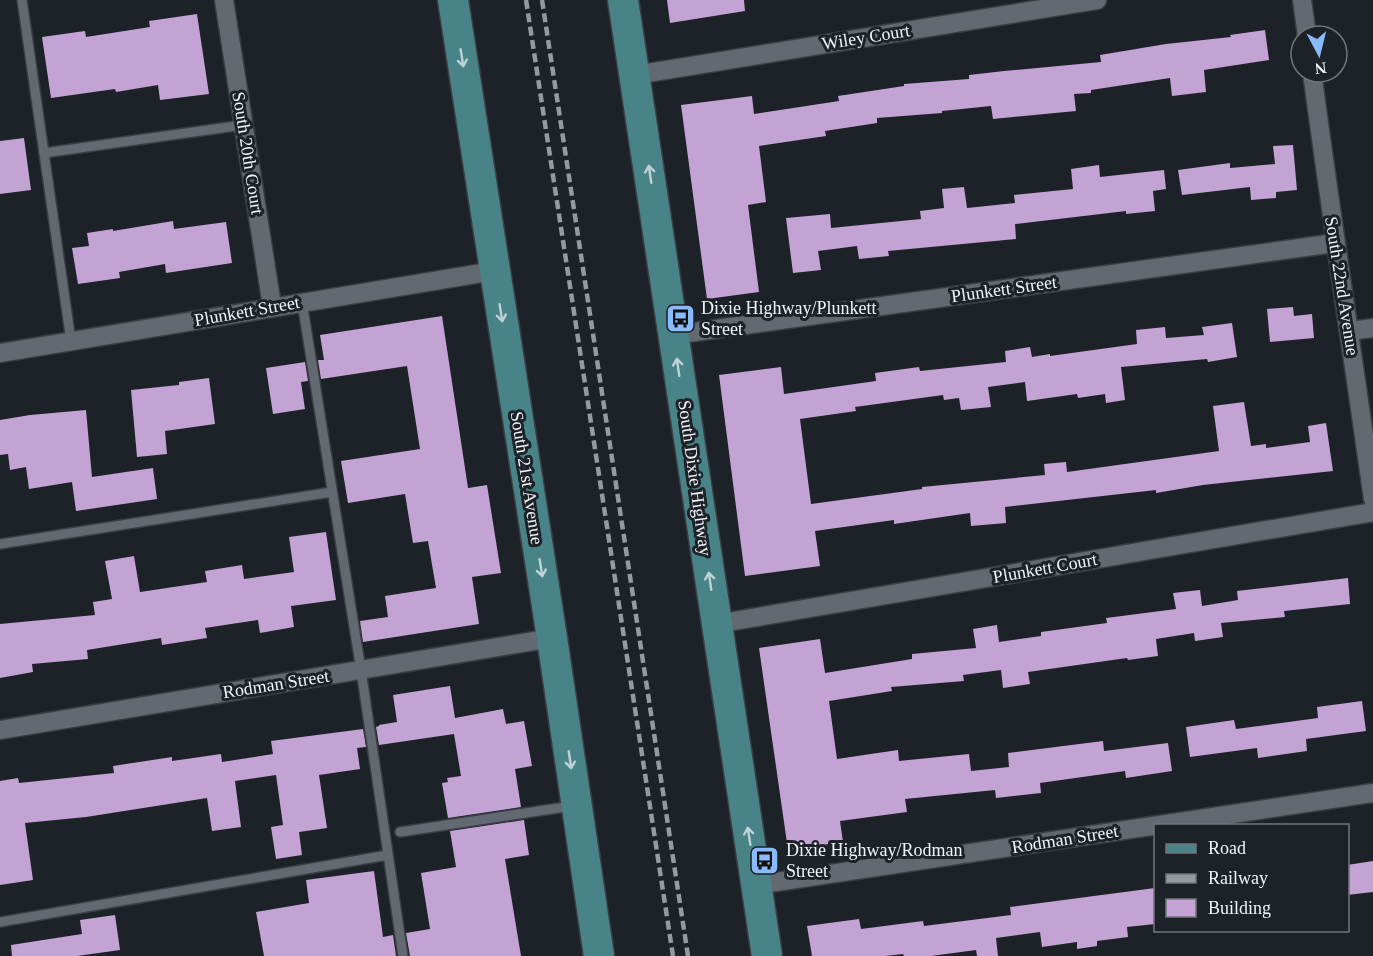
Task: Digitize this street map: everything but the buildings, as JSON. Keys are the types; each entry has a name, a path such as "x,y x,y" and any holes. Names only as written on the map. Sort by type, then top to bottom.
{"main road":[{"name":"South 21st Avenue","path":"453,0 599,956"},
{"name":"South Dixie Highway","path":"623,0 766,956"}],"street":[{"name":"South 20th Court","path":"224,0 272,306"},
{"name":"Wiley Court","path":"635,75 1097,0"},
{"path":"1302,0 1305,24"},
{"name":"South 22nd Avenue","path":"1314,84 1373,499"},
{"name":"Plunkett Street","path":"673,335 1335,243"},
{"name":"Plunkett Street","path":"0,353 272,306 494,271"},
{"path":"1350,331 1373,328"},
{"name":"Plunkett Court","path":"716,624 1373,513"},
{"name":"Rodman Street","path":"0,730 552,638"},
{"name":"Rodman Street","path":"1165,824 1373,793"},
{"name":"Rodman Street","path":"756,885 1154,826"}],"lane":[{"path":"22,0 71,341"},
{"path":"44,153 243,125"},
{"path":"302,302 361,670 403,956"},
{"path":"0,544 332,492"},
{"path":"399,832 577,806"},
{"path":"0,922 388,855"}],"railway":[{"path":"526,0 673,956"},
{"path":"542,0 688,956"}],"place":[{"name":"Dixie Highway/Plunkett Street","path":"680,318"},
{"name":"Dixie Highway/Rodman Street","path":"765,860"}]}
